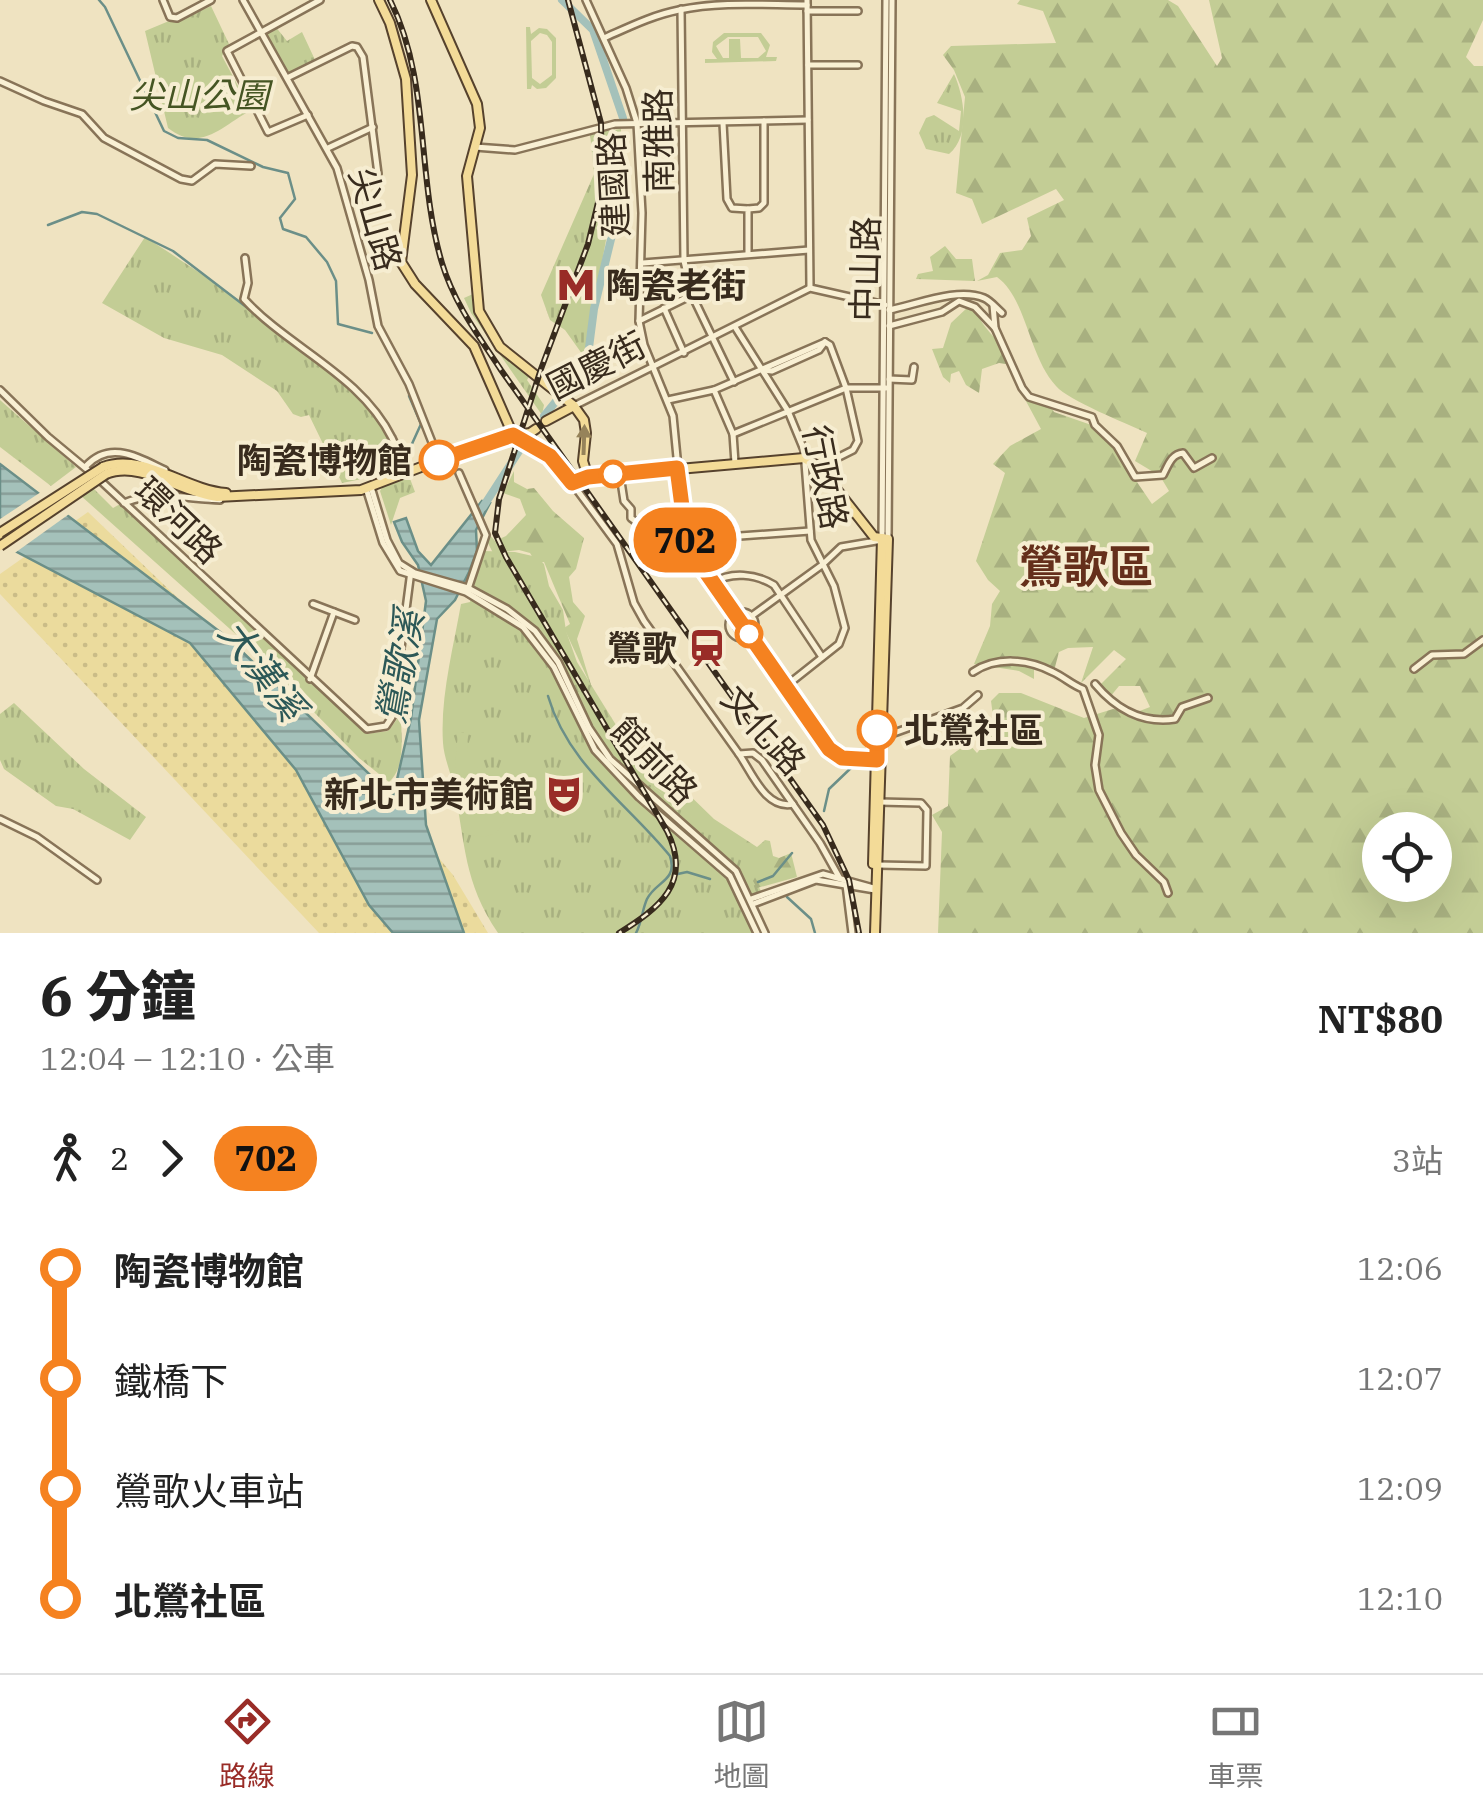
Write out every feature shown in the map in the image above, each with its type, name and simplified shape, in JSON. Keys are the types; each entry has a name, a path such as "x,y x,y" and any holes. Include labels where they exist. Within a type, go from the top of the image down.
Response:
{"main road":[{"path":"0,540 104,470 134,471 198,494 305,493 368,487 516,437 474,346 403,268 403,228 412,175 406,79 379,0"},
{"path":"431,0 477,104 480,128 468,176 479,311 500,346 570,403 584,420 582,461 588,477 804,458 819,467 874,538 884,540"},
{"name":"國慶街","path":"546,421 570,403"},
{"name":"國慶街","path":"516,437 536,429"},
{"name":"文化路","path":"516,437 550,456 573,482"},
{"path":"0,540 95,475"},
{"path":"880,760 884,540"},
{"path":"874,889 878,865 884,540"},
{"path":"872,933 879,802"}],"street":[{"path":"163,0 170,17 177,18 211,0"},
{"name":"尖山路","path":"244,0 328,148 378,326 409,384 439,460"},
{"path":"309,115 268,132 226,52 320,0"},
{"name":"建國路","path":"586,0 604,38 633,123 642,263 639,321 673,416 685,540 835,755 880,760"},
{"name":"中山路","path":"884,540 890,0"},
{"path":"604,38 658,15 723,2 858,11"},
{"path":"807,5 810,288 887,307 975,295 988,299 1002,313"},
{"name":"南雅路","path":"681,9 684,261 692,294 734,382"},
{"path":"289,77 352,46 359,50 378,174"},
{"path":"808,65 858,65"},
{"path":"0,80 82,114 104,138 181,178 192,181 215,164 251,166"},
{"path":"473,147 514,150 616,124 808,120"},
{"path":"723,121 727,200 732,208 748,209 759,208 764,202 764,121"},
{"path":"328,148 373,127"},
{"path":"748,209 748,254"},
{"path":"642,263 809,250"},
{"path":"245,258 248,283 244,299 319,357 380,419 394,440 402,475"},
{"name":"國慶街","path":"570,403 713,339 810,288"},
{"path":"639,321 692,294"},
{"path":"889,326 942,312 959,300 975,307 995,328"},
{"path":"993,305 995,328 1022,388 1029,396 1092,417 1117,446 1136,477 1163,475 1172,457 1179,453 1194,468 1212,458"},
{"name":"中山路","path":"886,388 887,307"},
{"path":"664,308 684,352"},
{"name":"行政路","path":"735,327 788,410 804,458 810,530 841,604 844,628 839,644 822,657"},
{"path":"668,400 714,390 824,342 830,345 858,431 853,450 819,467"},
{"path":"889,380 912,380 914,367"},
{"path":"733,434 846,388 886,388"},
{"name":"環河路","path":"0,390 367,729 386,726 392,717 412,574"},
{"path":"714,390 733,434 735,463"},
{"path":"86,466 102,452 125,453 200,484 239,495"},
{"path":"460,473 486,534 465,590"},
{"path":"620,474 630,518 639,524"},
{"name":"文化路","path":"573,482 620,551 638,612 738,754 753,753 762,760 838,877"},
{"path":"368,487 383,543 395,565 412,574"},
{"path":"124,503 141,498 218,500 239,495"},
{"path":"685,540 810,530"},
{"path":"753,615 847,544 884,540"},
{"name":"館前路","path":"412,574 465,590 525,630 554,667 584,731 605,762 639,797 719,863 750,902 765,933"},
{"path":"713,583 721,578 755,576 782,594 822,657 785,687"},
{"path":"313,604 355,620"},
{"path":"310,679 334,612"},
{"path":"746,612 753,615 756,626 748,634 738,638 731,633 728,623 746,612"},
{"path":"1414,669 1432,655 1464,654 1483,640"},
{"path":"974,672 996,660 1008,660 1052,671 1083,688 1099,734 1095,765 1099,790 1136,856 1164,882 1168,893"},
{"path":"1095,684 1113,705 1125,712 1165,720 1175,719 1182,707 1208,698"},
{"path":"883,737 963,708 978,694"},
{"path":"738,754 775,804 793,804"},
{"path":"878,865 926,866 926,805 879,802"},
{"path":"0,819 37,837 97,880"},
{"path":"750,902 822,874 828,870 830,861"},
{"path":"822,874 874,889"},
{"path":"750,902 816,880 874,889"},
{"path":"846,885 852,933"},
{"name":"館前路","path":"750,902 757,933"}],"green space":[{"path":"1020,0 1168,0 1178,6 1217,66 1222,58 1209,0 1483,0 1483,20 1466,57 1474,66 1483,66 1483,933 938,933 942,832 932,815 948,806 950,756 968,743 977,753 985,743 978,722 990,724 991,701 999,693 1021,693 1084,718 1113,709 1137,712 1150,707 1140,686 1119,686 1110,697 1100,685 1126,659 1114,650 1081,683 1093,647 1059,652 1055,667 1034,669 1034,679 1019,671 974,664 990,626 992,604 1000,591 976,561 1005,473 993,464 1010,446 1041,429 1020,390 1049,403 1054,412 1100,428 1152,504 1169,491 1160,476 1135,461 1147,433 1085,405 1056,386 1039,359 1007,287 997,277 977,281 988,275 1000,253 1022,250 1031,236 1027,218 1064,200 1056,189 982,224 972,199 956,193 965,97 943,55 951,46 1056,43 1043,11 1017,4"},
{"name":"尖山公園","path":"211,6 229,44 222,56 251,110 210,135 190,138 168,128 145,31"},
{"path":"275,26 287,41 302,32 316,62 290,75 264,32"},
{"path":"526,27 530,27 531,34 539,28 547,29 556,38 556,78 546,88 532,85 527,89","holes":["540,33 552,42 552,75 540,84 532,78 531,41"]},
{"path":"724,33 761,33 770,45 766,57 777,57 776,61 705,63 705,59 717,59 712,52 713,42","holes":["728,37 758,37 766,51 758,58 741,58 740,39 729,39 729,58 723,58 716,46"]},
{"path":"954,74 963,104 963,127 949,154 926,149 919,133 926,118 934,115 959,131 961,111 937,103"},
{"path":"621,129 621,179 609,223 585,358 565,330 550,320 541,295 594,174 590,133"},
{"path":"145,237 233,296 322,364 375,418 400,465 382,475 342,483 309,415 293,414 277,391 222,355 164,338 102,303"},
{"path":"945,246 956,259 972,259 975,281 916,279 918,274 933,271 930,257"},
{"path":"473,294 495,339 530,375 527,380 544,405 542,415 471,313 464,298"},
{"path":"969,306 976,309 1012,365 999,363 982,369 979,393 966,385 959,371 951,374 950,383 943,377 932,349 943,348 951,323"},
{"path":"0,400 76,467 51,486 0,447"},
{"path":"514,471 514,482 534,488 584,538 576,569 569,577 573,602 585,616 577,639 592,688 564,628 570,624 544,562 536,563 530,553 519,550 493,553 487,541 489,534 495,541 506,536 526,515 520,499 503,493"},
{"path":"409,476 415,492 400,498 391,525 380,491 383,486"},
{"path":"91,486 113,508 122,503 366,734 388,731 401,714 400,760 389,782 359,758 249,646 80,495"},
{"path":"483,551 515,552 537,557 544,564 549,586 563,610 577,662 655,788 741,854 761,891 747,919 752,933 498,933 472,879 443,743 445,691 461,604 470,602"},
{"path":"14,703 84,769 146,817 130,840 73,809 56,806 4,769 0,760 0,714"},
{"path":"631,718 633,737 668,789 678,784 714,819 757,847 765,840 770,841 773,856 791,853 797,877 757,888 737,853 650,784 619,741"},
{"path":"458,732 468,733 467,753 508,810 498,831 487,836 463,833 454,780"}],"sand":[{"path":"88,512 397,808 453,875 488,933 319,933 0,594 0,574"}],"water":[{"path":"0,464 228,638 393,797 411,718 426,601 418,565 394,522 406,518 418,551 431,565 482,501 490,503 476,530 477,551 469,572 455,600 437,619 419,720 426,825 464,933 393,933 369,905 296,770 190,643 0,543"}],"pier":[{"path":"44,490 72,512 12,555 0,548 0,519"}],"waterway":[{"path":"99,0 164,131 178,138 207,140 263,167 288,173 295,199 280,218 283,229 306,237 327,262 336,281 338,324 372,333"},
{"name":"鶯歌溪","path":"562,0 593,30 623,118"},
{"path":"48,225 82,212 97,214 173,251 258,316"},
{"name":"鶯歌溪","path":"544,416 587,363 594,309 613,231"},
{"path":"406,457 421,424 409,396"},
{"name":"鶯歌溪","path":"483,507 521,448"},
{"path":"548,696 557,721 584,763 670,856 669,876 647,899 636,933"},
{"path":"824,811 829,789 852,767"},
{"path":"758,882 773,876 792,853"},
{"path":"673,875 687,872 710,879"},
{"path":"787,897 811,919 815,933"}],"railway":[{"path":"390,0 412,64 434,230 453,292 501,370 823,825 849,880 859,933"},
{"path":"568,0 601,123 602,186 588,244 541,369 499,499 495,533 674,849 674,880 668,892 647,914 619,933"}],"bus line":[{"name":"702","path":"439,460 513,435 550,456 572,483 588,477 677,468 687,545 829,749 842,758 877,760 877,730"}],"place":[{"name":"陶瓷老街","path":"576,285"},
{"name":"陶瓷博物館","path":"439,460"},
{"name":"鶯歌","path":"707,648"},
{"name":"北鶯社區","path":"877,730"},
{"name":"新北市美術館","path":"564,794"}],"district":[{"name":"鶯歌區","path":"1086,566"}],"water label":[{"name":"大漢溪","path":"263,669"}]}
